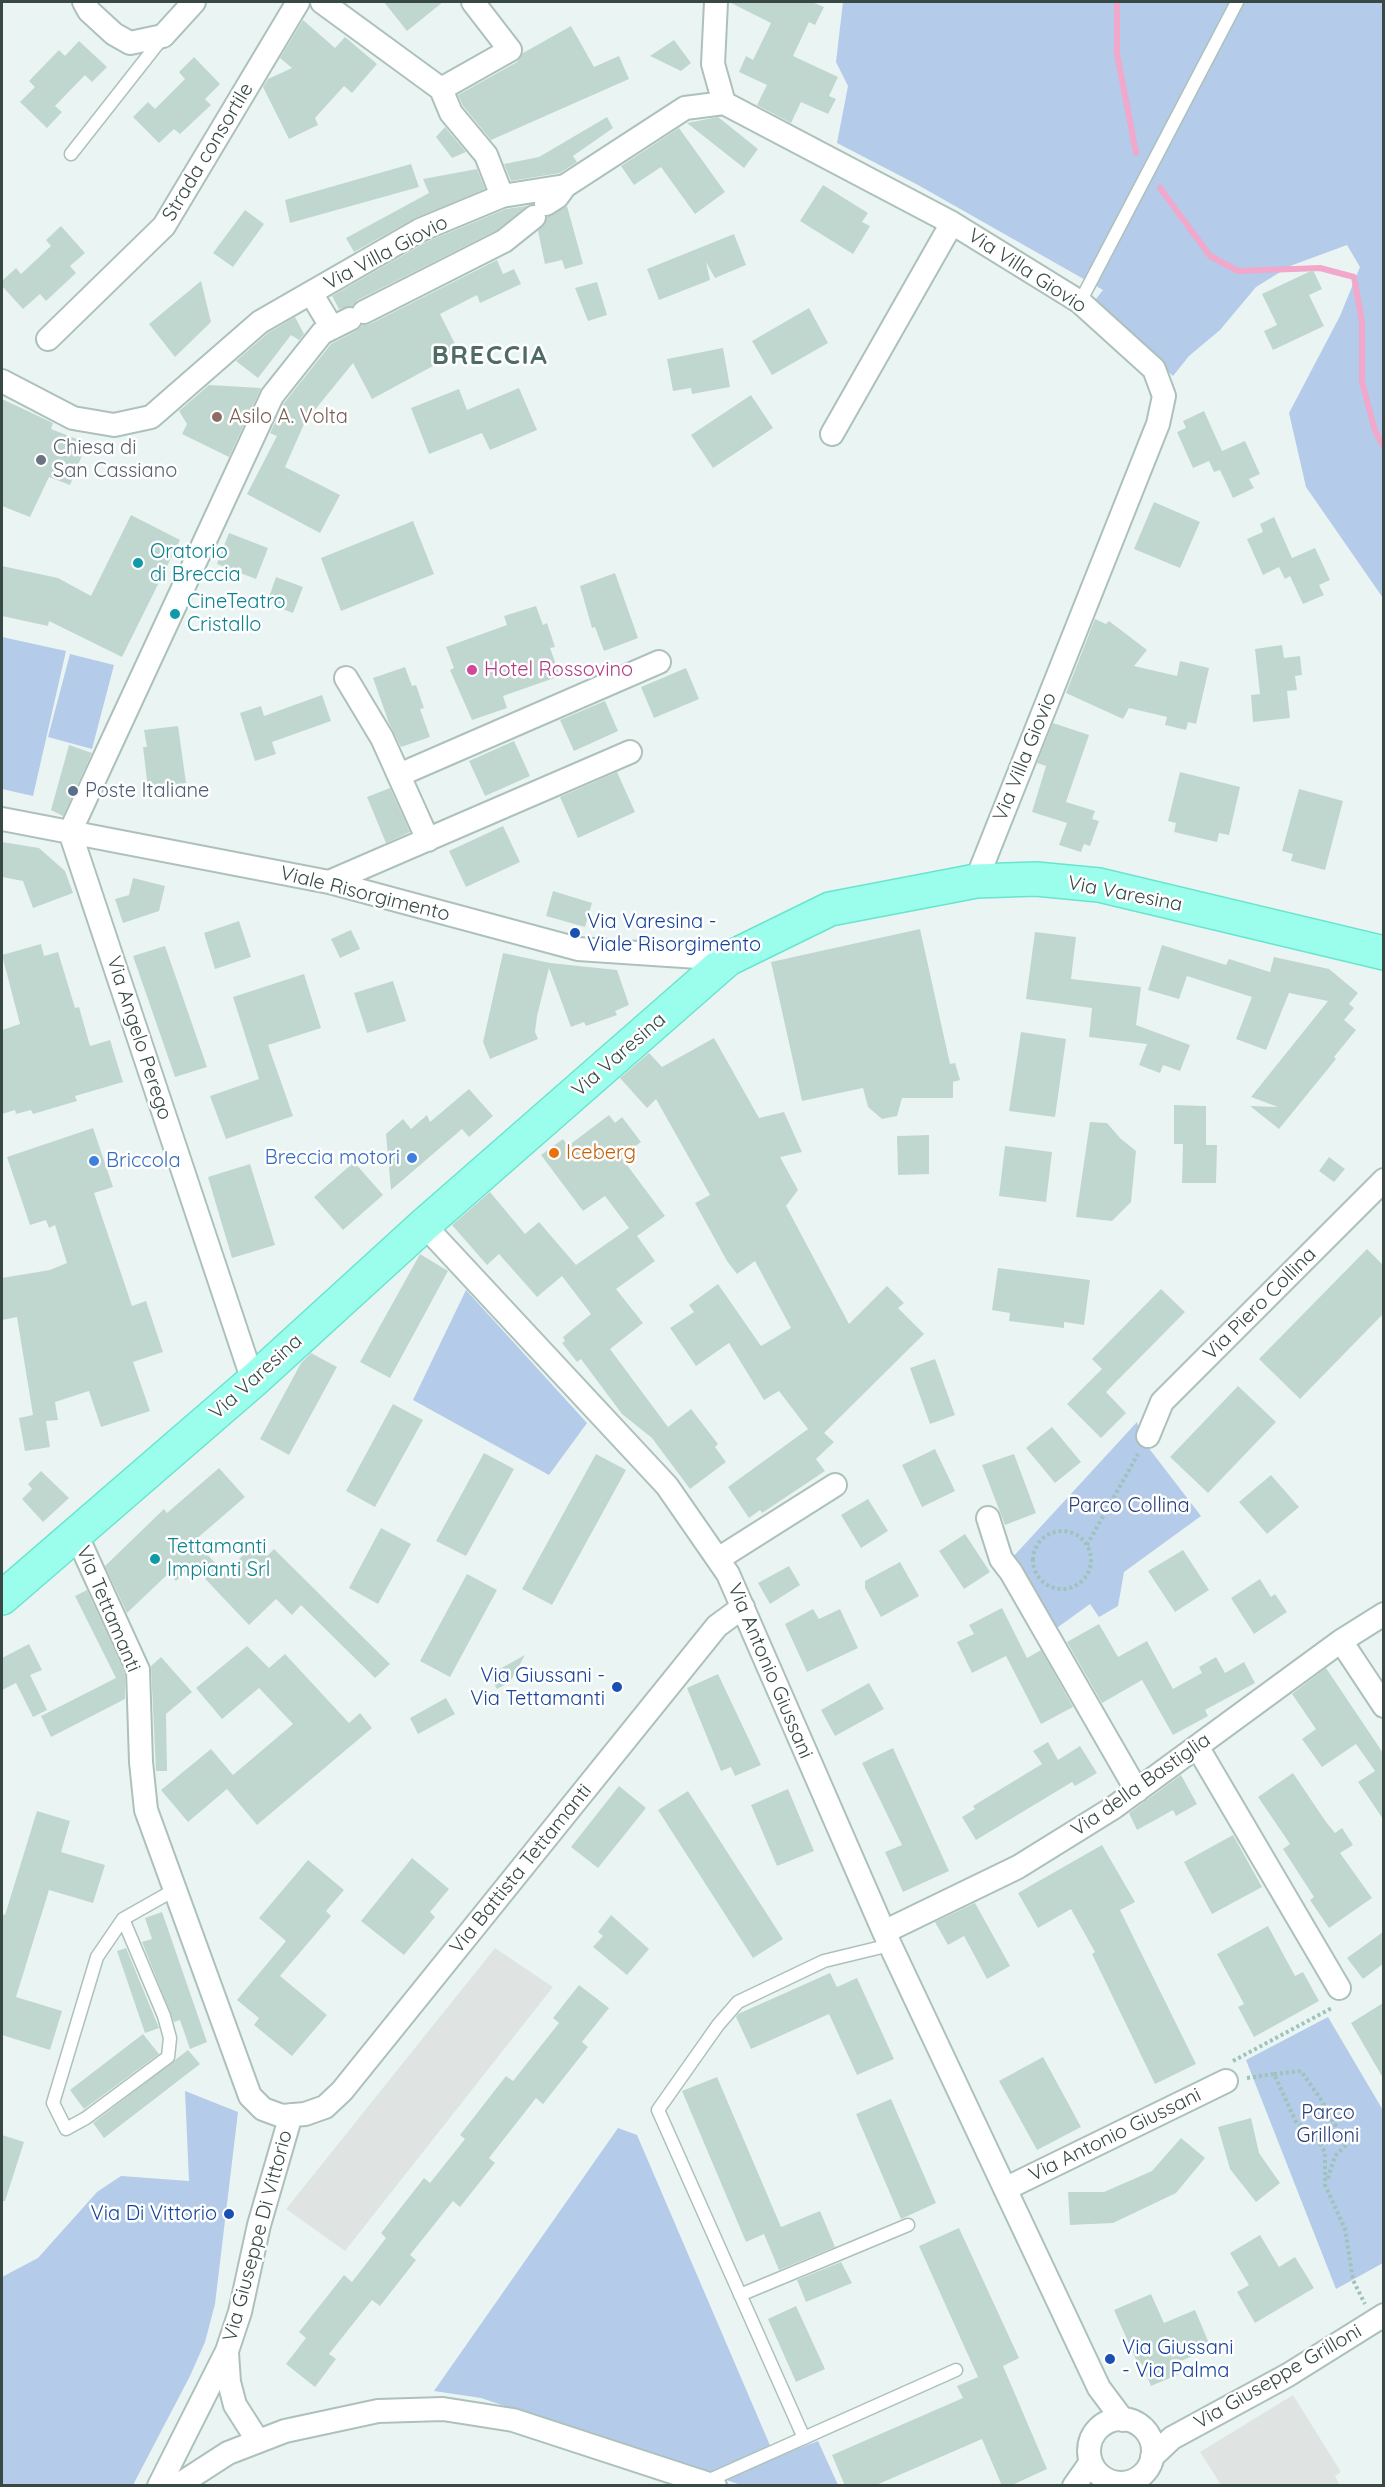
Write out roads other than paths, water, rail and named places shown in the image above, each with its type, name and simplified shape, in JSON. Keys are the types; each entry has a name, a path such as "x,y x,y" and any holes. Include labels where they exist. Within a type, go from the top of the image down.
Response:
{"main road":[{"name":"Via Varesina","path":"2,1597 253,1381 424,1226 728,958 830,909 976,881 1036,879 1099,885 1383,953"}],"street":[{"path":"84,2 89,11 114,34 130,43 163,36 194,2"},
{"name":"Strada consortile","path":"48,339 164,226 298,2"},
{"path":"321,2 441,89 451,113 486,155 502,196"},
{"path":"441,89 510,50 473,2"},
{"path":"716,2 713,64 724,103"},
{"name":"Via Villa Giovio","path":"70,832 272,396 322,333 504,242 557,197 565,186 685,108 724,103 952,223 1080,302 1154,369 1164,396 1153,436 976,881"},
{"name":"Via Villa Giovio","path":"2,381 73,418 114,425 151,417 260,322 420,230 502,196 565,186"},
{"path":"832,434 952,223"},
{"path":"311,293 349,320"},
{"path":"399,775 659,662"},
{"path":"346,678 382,738 428,840"},
{"path":"329,882 630,752"},
{"name":"Viale Risorgimento","path":"2,819 329,882 578,949 728,958"},
{"name":"Via Angelo Perego","path":"70,832 253,1381"},
{"name":"Via Piero Collina","path":"1148,1436 1162,1402 1383,1180"},
{"name":"Via Antonio Giussani","path":"424,1226 667,1486 728,1574 887,1938 1099,2388 1123,2420 1134,2422 1151,2461"},
{"path":"718,1559 835,1485"},
{"path":"988,1518 1001,1559 1011,1572 1137,1791"},
{"name":"Via Tettamanti","path":"76,1534 138,1670 141,1762 146,1810 250,2096 263,2109 282,2116 291,2115"},
{"name":"Via Battista Tettamanti","path":"291,2115 304,2114 325,2107 342,2091 717,1626 742,1607"},
{"name":"Via della Bastiglia","path":"887,1938 1018,1867 1137,1791 1341,1641 1383,1614"},
{"path":"1341,1641 1383,1706"},
{"path":"1198,1748 1339,1988"},
{"name":"Via Antonio Giussani","path":"1005,2190 1226,2081"},
{"name":"Via Giuseppe Di Vittorio","path":"159,2486 227,2351 240,2312 258,2225 291,2115"},
{"name":"Via Giuseppe Grilloni","path":"1151,2461 1173,2438 1288,2374 1378,2318"},
{"path":"227,2351 229,2382 235,2405 258,2441"},
{"name":"Via Antonio Giussani","path":"1091,2462 1090,2441 1099,2429 1099,2388"},
{"path":"177,2486 228,2453 285,2430 378,2410 443,2409 513,2420 710,2484"},
{"path":"1099,2429 1113,2421 1123,2420"},
{"path":"1074,2486 1091,2462 1096,2471 1114,2483 1142,2475 1151,2461"}],"lane":[{"path":"1080,302 1237,2"},
{"path":"71,154 163,36"},
{"path":"123,1919 164,2016 170,2038 168,2057 86,2118 66,2129 53,2103 97,1957 123,1919 176,1889"},
{"path":"804,2438 658,2110 718,2025 738,2002 824,1961 887,1938"},
{"path":"740,2295 908,2225"},
{"path":"710,2484 804,2438 956,2370"}],"waterway":[{"path":"1117,2 1117,54 1136,153"},
{"path":"1160,188 1210,256 1238,271 1320,268 1354,277 1362,322 1362,382 1375,431 1384,447"}],"place":[{"name":"Asilo A. Volta","path":"217,417"},
{"name":"Chiesa di San Cassiano","path":"41,460"},
{"name":"Oratorio di Breccia","path":"138,563"},
{"name":"CineTeatro Cristallo","path":"175,614"},
{"name":"Hotel Rossovino","path":"472,670"},
{"name":"Poste Italiane","path":"73,791"},
{"name":"Via Varesina - Viale Risorgimento","path":"575,933"},
{"name":"Iceberg","path":"554,1153"},
{"name":"Breccia motori","path":"412,1158"},
{"name":"Briccola","path":"94,1161"},
{"name":"Tettamanti Impianti Srl","path":"155,1559"},
{"name":"Via Giussani - Via Tettamanti","path":"617,1687"},
{"name":"Via Di Vittorio","path":"229,2214"},
{"name":"Via Giussani - Via Palma","path":"1110,2359"}],"district":[{"name":"BRECCIA","path":"490,356"}],"park label":[{"name":"Parco Collina","path":"1129,1506"},
{"name":"Parco Grilloni","path":"1328,2124"}]}
